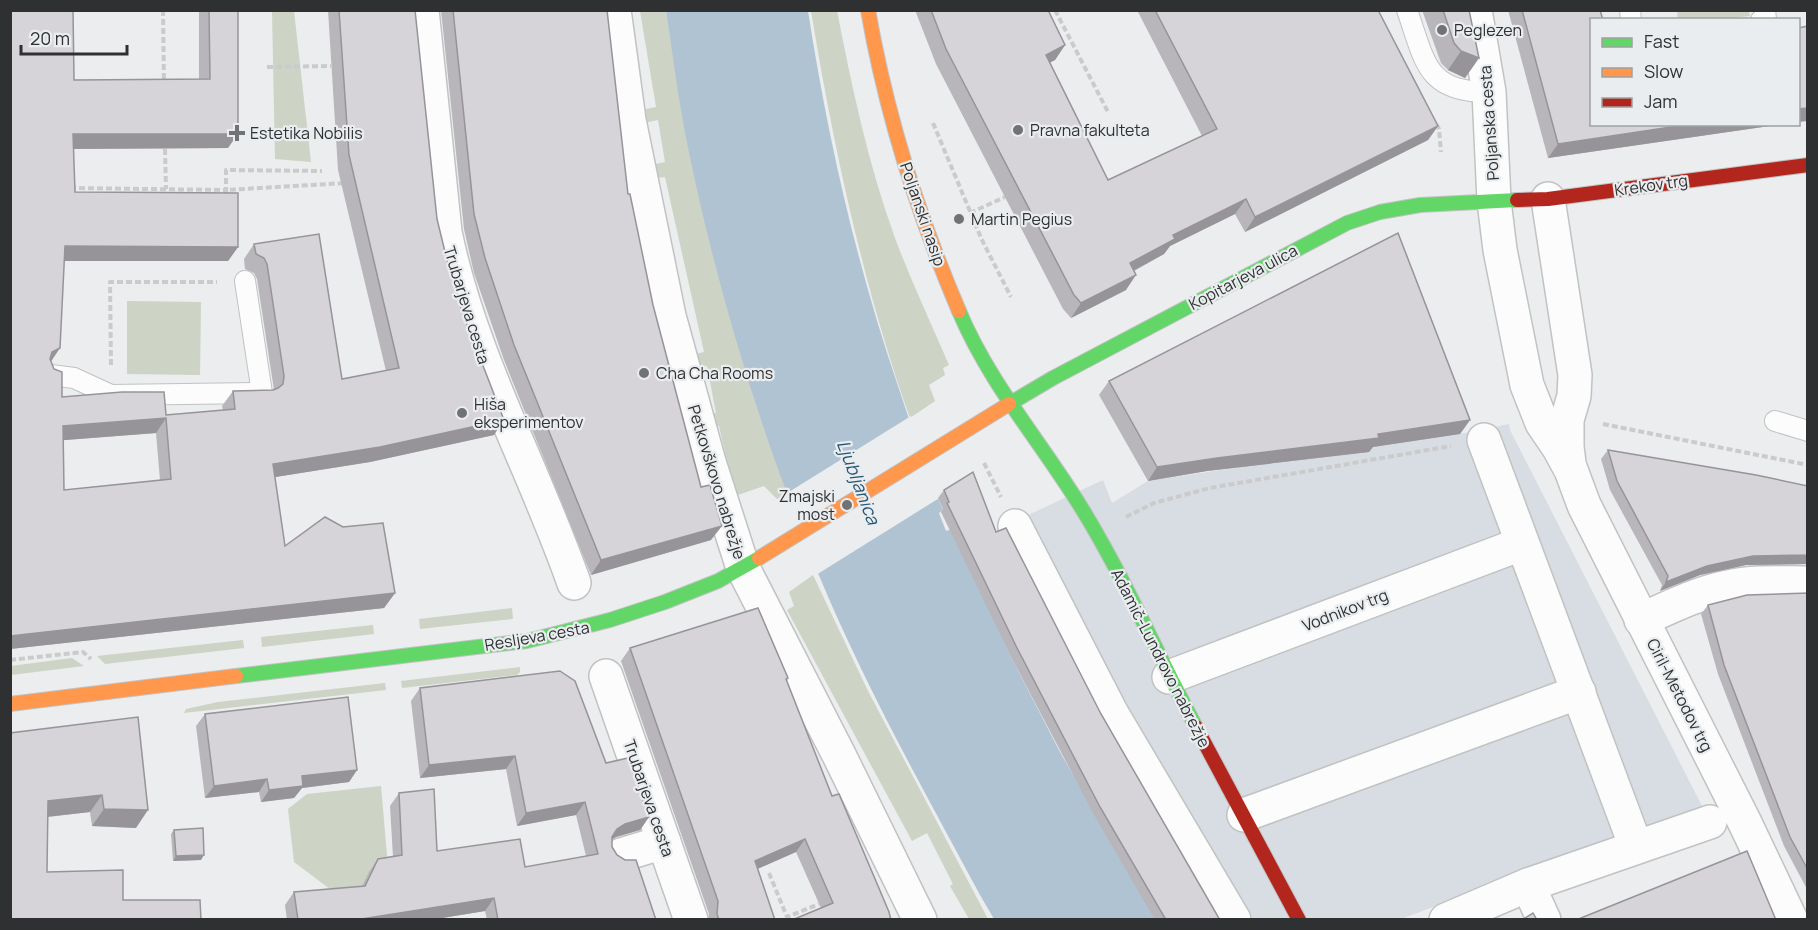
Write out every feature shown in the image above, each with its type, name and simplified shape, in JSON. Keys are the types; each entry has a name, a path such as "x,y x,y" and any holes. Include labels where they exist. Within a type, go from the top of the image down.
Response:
{"main road":[{"name":"Poljanski nasip","path":"868,10 880,71 899,143 924,218 950,290 984,364 1009,405"},
{"name":"Krekov trg","path":"1494,201 1548,199 1808,165"},
{"name":"Kopitarjeva ulica","path":"1009,405 1053,378 1347,223 1380,212 1420,205 1494,201"},
{"name":"Resljeva cesta","path":"10,704 527,641 588,628 714,583 743,568 943,443 1009,405"},
{"name":"Adamič-Lundrovo nabrežje","path":"1009,405 1073,493 1096,533 1169,677 1299,920"}],"street":[{"name":"Trubarjeva cesta","path":"422,10 449,254 462,302 484,363 574,583"},
{"name":"Petkovškovo nabrežje","path":"614,10 629,120 669,316 743,568 839,754 920,920"},
{"name":"Poljanska cesta","path":"1475,10 1489,92 1494,201"},
{"name":"Ciril-Metodov trg","path":"1548,199 1575,375 1574,396 1567,420 1567,447 1571,470"},
{"name":"Ciril-Metodov trg","path":"1494,201 1500,250 1527,386 1542,423 1571,470 1584,505 1641,620 1731,818 1791,920"},
{"path":"1484,440 1636,847"},
{"path":"1015,526 1112,714 1234,920"},
{"name":"Vodnikov trg","path":"1169,677 1521,544"},
{"path":"1641,620 1691,597 1730,586 1808,583"},
{"name":"Trubarjeva cesta","path":"606,676 691,920"},
{"path":"1244,815 1579,692"},
{"path":"1446,920 1528,885 1636,847 1731,818"},
{"path":"621,855 664,842"},
{"path":"1528,885 1544,920"}],"lane":[{"path":"1407,10 1427,65 1435,78 1468,93 1489,92"},
{"path":"51,375 74,378 111,395 262,393 244,281"},
{"path":"1775,421 1808,430"}],"path":[{"path":"163,10 164,94"},
{"path":"1055,10 1108,112"},
{"path":"267,67 331,66"},
{"path":"315,131 335,130"},
{"path":"939,139 970,213 1011,297"},
{"path":"165,149 166,189"},
{"path":"229,201 226,190 226,170 322,171"},
{"path":"64,188 226,190 348,183"},
{"path":"970,213 1005,197"},
{"path":"111,395 110,282 244,281"},
{"path":"1599,423 1808,465"},
{"path":"1096,533 1154,503 1210,488 1484,440"},
{"path":"10,660 83,652"},
{"path":"768,873 787,917 819,904"}],"shaded area":[{"path":"272,11 294,11 311,162 275,159"},
{"path":"640,11 666,11 684,127 711,245 743,362 787,494 777,499 764,486 735,496 719,426 708,428 704,416 716,413 707,366 691,369 688,356 704,352 665,177 648,179 646,166 665,162 658,120 638,124 636,111 656,107"},
{"path":"811,11 837,11 862,125 885,210 949,365 943,368 945,375 929,385 935,401 910,418 864,268 840,166"},
{"path":"1677,11 1749,11 1750,16 1733,18 1678,18"},
{"path":"127,301 201,302 200,375 127,374"},
{"path":"1509,424 1510,430 1702,806 1401,919 1253,919 1128,706 1026,516 1103,480 1112,503 1148,481 1460,434"},
{"path":"813,575 868,691 988,919 969,919 950,886 953,884 927,833 912,841 787,610 794,606 789,592"},
{"path":"512,608 513,619 420,629 419,619"},
{"path":"373,625 374,634 262,647 261,637"},
{"path":"243,640 244,648 105,664 97,656"},
{"path":"72,658 84,666 11,675 11,666"},
{"path":"520,667 517,675 402,688 401,681"},
{"path":"385,683 386,690 184,713 186,709 218,702"},
{"path":"381,786 390,890 330,889 294,862 288,809 307,794"}],"water":[{"name":"Ljubljanica","path":"666,11 808,11 834,153 856,247 898,386 943,510 939,513 946,531 952,529 1011,657 1060,752 1155,919 994,919 937,816 874,696 836,614 776,465 740,354 709,242 681,113"}],"pier":[{"name":"Zmajski most","path":"911,416 941,497 816,575 784,495"}],"building":[{"path":"10,10 73,10 74,80 210,79 209,10 238,10 238,134 73,134 75,192 238,193 238,247 65,246 60,348 52,352 50,359 54,369 62,372 62,397 122,392 164,392 166,415 235,409 233,391 273,390 283,384 284,376 267,264 264,258 256,254 254,244 319,234 342,379 399,368 349,155 339,10 415,10 437,219 463,314 504,420 380,447 273,464 285,546 325,517 343,527 383,523 395,593 10,636","holes":["166,418 171,479 64,490 63,426"]},
{"path":"453,10 607,10 628,194 630,194 653,305 701,487 710,485 722,526 601,560 514,345 485,258 474,214"},
{"path":"931,10 1048,10 1065,45 1046,55 1108,180 1217,129 1155,10 1378,10 1438,126 1255,217 1246,199 1173,235 1175,239 1130,263 1136,275 1081,303 1074,295 946,49"},
{"path":"1443,10 1469,10 1479,58 1461,51 1454,43"},
{"path":"1522,10 1600,10 1602,18 1590,18 1590,126 1678,126 1558,144"},
{"path":"1808,26 1808,108 1800,109 1800,28"},
{"path":"1398,233 1470,420 1378,434 1379,438 1157,467 1109,381"},
{"path":"1608,450 1808,486 1808,555 1753,556 1707,566 1666,582 1668,576 1617,481"},
{"path":"973,472 996,532 1006,528 1101,714 1220,920 1166,920 1100,807 1017,648 947,503 949,502 944,490"},
{"path":"1808,593 1808,870 1790,837 1724,665 1708,605 1747,595"},
{"path":"758,608 788,678 786,679 832,796 839,794 891,920 792,920 833,903 805,839 755,861 775,920 719,920 718,901 630,648"},
{"path":"560,671 575,681 606,763 628,758 649,817 625,824 617,829 612,837 612,847 617,855 625,860 636,860 656,920 498,920 494,898 355,920 298,920 294,892 365,886 378,859 402,855 399,793 434,789 437,851 520,839 525,867 598,854 585,802 526,813 515,756 429,765 420,688"},
{"path":"348,697 357,770 302,776 303,786 269,790 267,779 214,786 205,714"},
{"path":"138,717 148,810 104,809 102,795 48,801 47,872 123,870 123,900 200,900 201,920 10,920 10,733"},
{"path":"203,828 204,855 176,856 174,830"},
{"path":"1747,851 1776,920 1576,920"},
{"path":"1533,913 1537,920 1522,920"}],"traffic: fast":[{"path":"1009,404 1053,378 1347,223 1380,212 1420,205 1517,200"},
{"path":"959,311 1001,389 1068,487 1099,538 1196,727"},
{"path":"236,676 527,641 610,620 665,602 718,581 759,558"}],"traffic: slow":[{"path":"868,10 884,87 905,163 930,238 959,311"},
{"path":"759,558 1009,404"},
{"path":"10,704 236,676"}],"traffic: jam":[{"path":"1517,200 1548,199 1808,165"},
{"path":"1196,727 1299,920"}],"place":[{"name":"Peglezen","path":"1442,30"},
{"name":"Pravna fakulteta","path":"1018,130"},
{"name":"Estetika Nobilis","path":"237,133"},
{"name":"Martin Pegius","path":"959,219"},
{"name":"Cha Cha Rooms","path":"644,373"},
{"name":"Hiša eksperimentov","path":"462,413"},
{"name":"Zmajski most","path":"847,505"}]}
